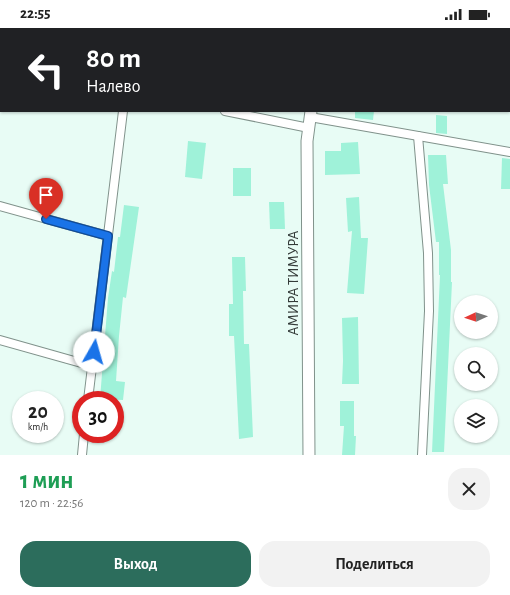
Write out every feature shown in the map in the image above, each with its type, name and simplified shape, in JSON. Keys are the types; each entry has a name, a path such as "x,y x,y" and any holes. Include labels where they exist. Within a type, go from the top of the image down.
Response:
{"street":[{"path":"510,28 510,73"},
{"path":"89,391 123,112"},
{"path":"236,112 310,119 510,152"},
{"name":"АМИРА ТИМУРА","path":"309,455 307,140 310,119"},
{"path":"418,136 428,253 429,303 422,455"},
{"path":"0,206 108,236"},
{"path":"0,340 92,366"},
{"path":"82,455 83,443"}],"building":[{"path":"355,112 374,112 373,120 355,118"},
{"path":"436,115 447,116 447,134 436,133"},
{"path":"188,141 206,143 202,179 185,177"},
{"path":"358,142 360,174 325,175 325,151 341,151 341,143"},
{"path":"428,155 446,155 448,184 443,184 451,250 452,282 444,452 432,452 440,275 439,242 436,242 429,185"},
{"path":"502,158 510,159 510,189 501,189"},
{"path":"233,168 251,168 251,196 233,196"},
{"path":"359,197 361,238 368,238 364,294 347,293 352,231 348,232 346,198"},
{"path":"269,202 284,202 285,229 270,229"},
{"path":"124,205 139,207 126,298 123,297 119,336 116,381 125,382 124,391 101,391 108,298 112,271 114,272 118,237 120,237"},
{"path":"232,257 245,257 246,291 243,291 244,344 249,344 253,437 239,439 234,336 229,336 229,304 233,304"},
{"path":"358,317 359,384 342,384 342,318"},
{"path":"340,401 354,401 354,436 356,436 355,455 342,455 344,426 340,426"}],"route":[{"path":"46,219 108,236 94,352"}]}
